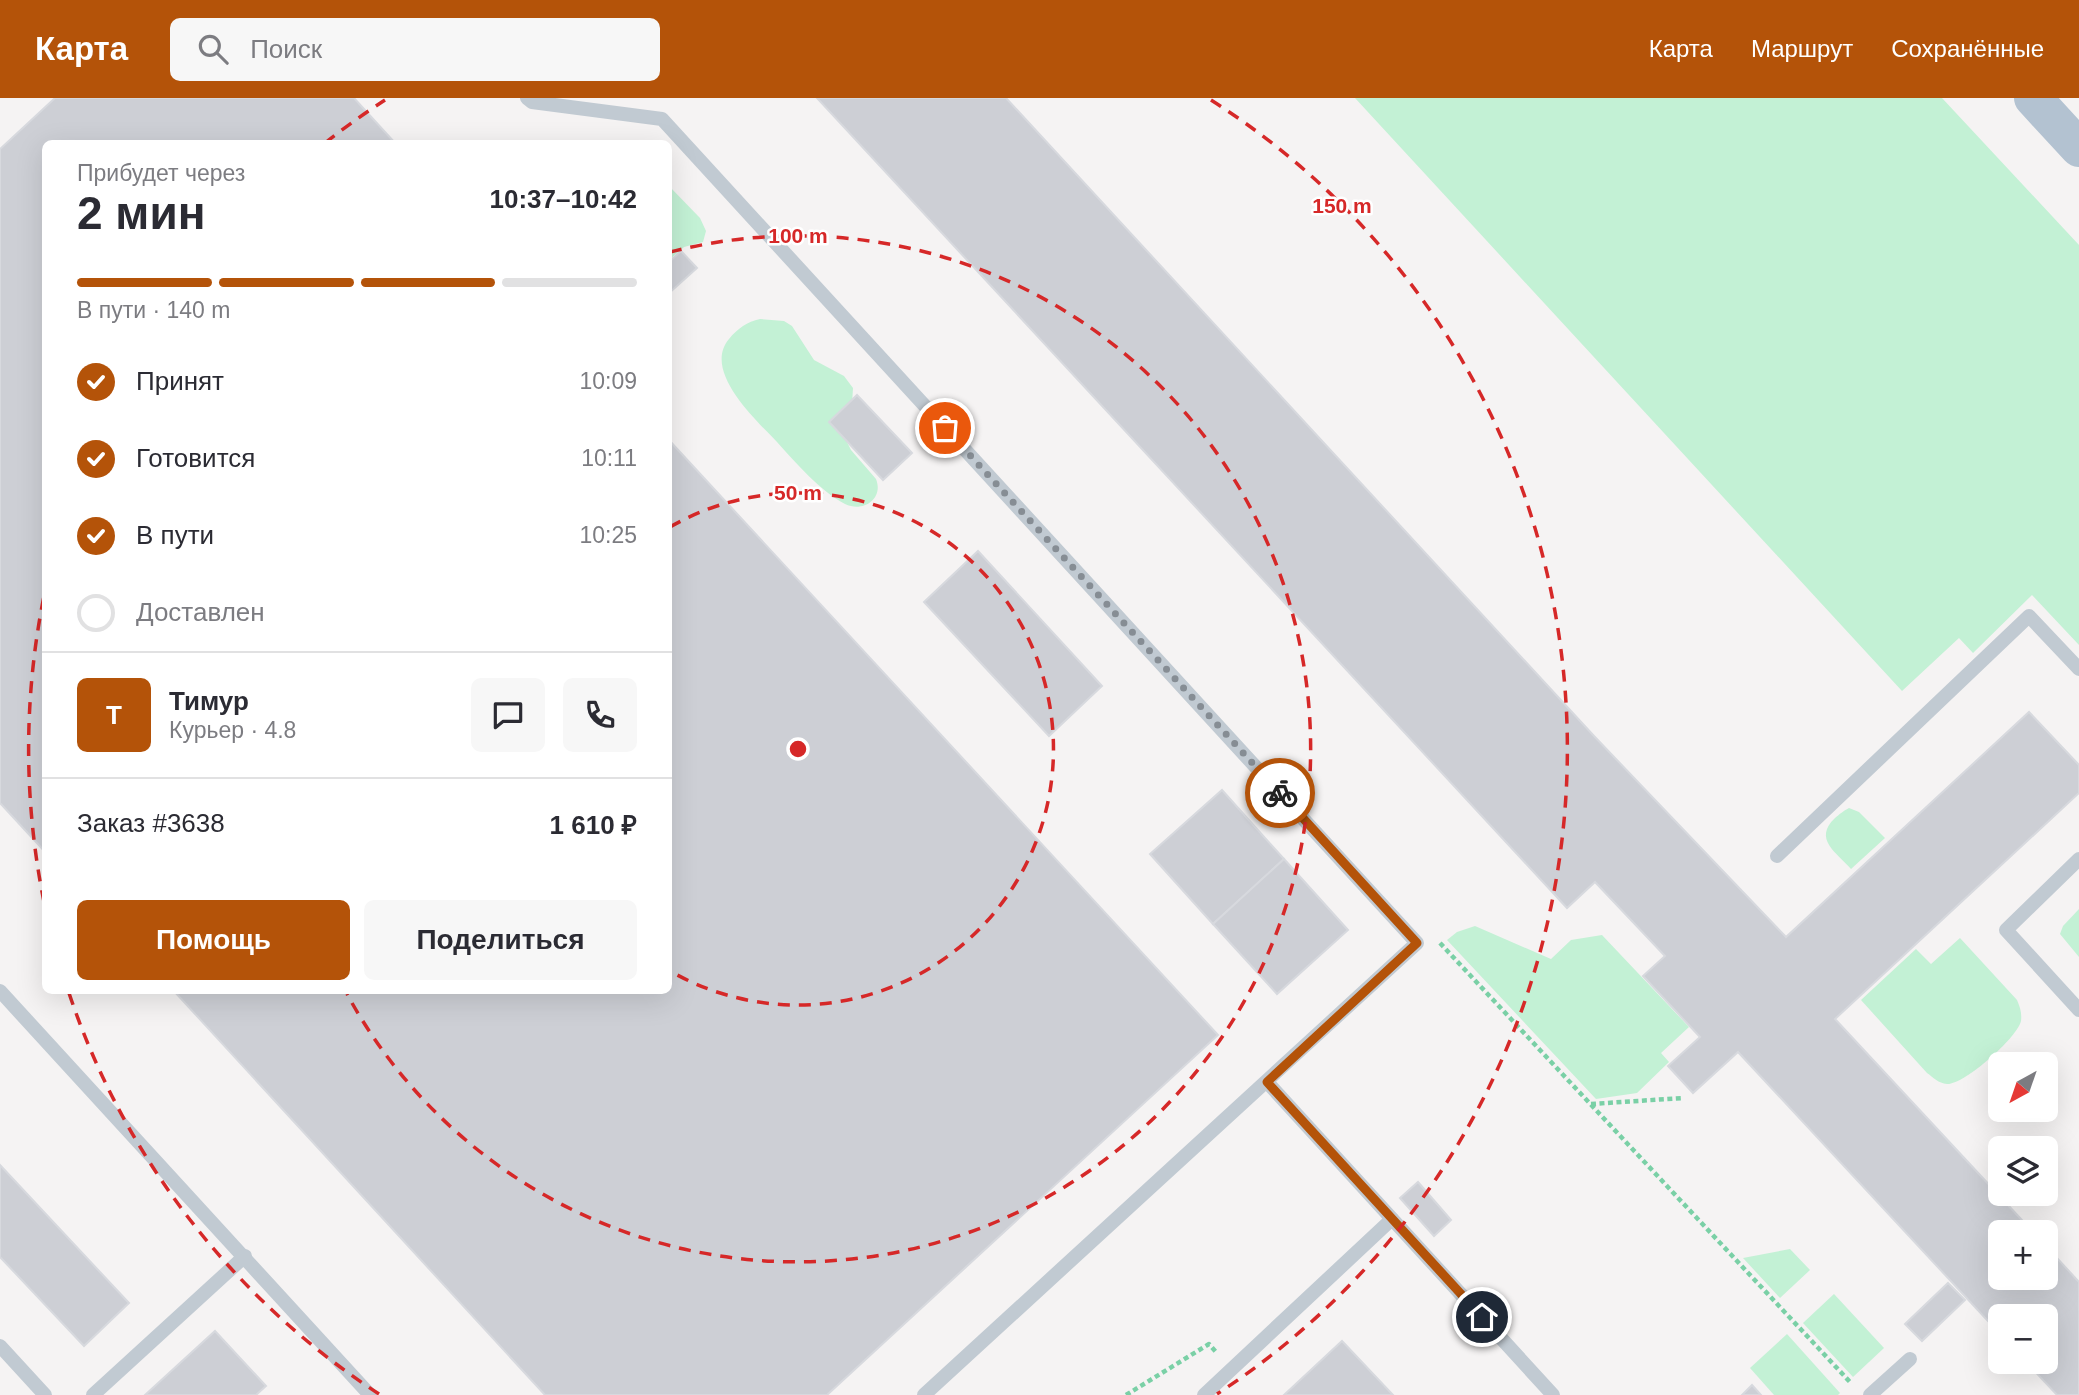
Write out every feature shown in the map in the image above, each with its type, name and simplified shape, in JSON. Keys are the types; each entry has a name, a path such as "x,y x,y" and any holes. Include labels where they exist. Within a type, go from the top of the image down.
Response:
{"main road":[{"path":"2033,98 2079,148"}],"lane":[{"path":"527,98 532,102 662,119 1417,943 925,1395"},
{"path":"1777,856 2029,616 2079,669"},
{"path":"2079,859 2006,930 2079,1010"},
{"path":"0,991 370,1395"},
{"path":"1267,1082 1553,1395"},
{"path":"1203,1395 1392,1219"},
{"path":"93,1395 245,1256"},
{"path":"0,1346 45,1395"},
{"path":"1870,1395 1910,1359"}],"path":[{"path":"1417,943 1430,932 1853,1385"},
{"path":"1590,1104 1683,1098"},
{"path":"1125,1395 1209,1344 1232,1368"}],"green space":[{"path":"1355,98 1942,98 2079,245 2079,645 2032,595 1973,653 1959,638 1902,691"},
{"path":"672,189 700,218 706,231 703,242 684,247 672,257"},
{"path":"760,319 784,321 792,326 814,360 844,376 853,388 852,404 842,432 851,450 876,479 877,493 865,505 859,507 845,504 817,484 745,408 727,380 722,366 722,352 729,339 747,324"},
{"path":"1849,808 1859,812 1885,838 1851,869 1826,839 1829,826"},
{"path":"2079,909 2079,957 2060,934 2063,926"},
{"path":"1475,926 1551,959 1571,940 1602,935 1689,1027 1661,1053 1669,1062 1637,1093 1596,1099 1447,940 1457,932"},
{"path":"1960,938 2017,1000 2020,1010 2021,1021 2017,1029 2000,1049 1997,1052 1988,1052 1988,1060 1977,1069 1947,1084 1927,1073 1861,1000 1916,949 1931,964"},
{"path":"1790,1249 1810,1270 1780,1298 1743,1258"},
{"path":"1834,1294 1884,1348 1853,1377 1803,1323"},
{"path":"1787,1334 1840,1393 1838,1395 1774,1395 1750,1368"}],"building":[{"path":"55,98 354,98 392,140 42,140 42,849 0,803 0,149"},
{"path":"817,98 1006,98 1594,736 1786,937 2029,712 2079,765 2079,793 1835,1019 1988,1184 1988,1206 2009,1206 2022,1220 1988,1220 1988,1290 2058,1290 2058,1259 2079,1282 2079,1395 2057,1395 2037,1374 2058,1374 2058,1304 1988,1304 1988,1321 1738,1052 1693,1093 1668,1066 1700,1037 1643,976 1665,956 1595,882 1567,908"},
{"path":"681,251 697,268 672,290 672,259"},
{"path":"857,395 912,453 883,480 829,422"},
{"path":"672,443 1218,1035 827,1395 545,1395 177,994 672,994"},
{"path":"978,551 1102,686 1049,736 924,602"},
{"path":"1222,790 1284,859 1213,924 1150,854"},
{"path":"1284,859 1348,930 1277,994 1213,924"},
{"path":"0,1165 129,1303 84,1346 0,1257"},
{"path":"1418,1182 1451,1220 1434,1236 1400,1198"},
{"path":"1948,1283 1965,1300 1922,1341 1905,1324"},
{"path":"215,1331 266,1386 256,1395 145,1395"},
{"path":"1342,1341 1393,1395 1284,1395"},
{"path":"1752,1385 1761,1395 1742,1395"}],"way so far":[{"path":"945,428 1280,793"}],"route":[{"path":"1280,793 1417,943 1267,1082 1482,1317"}]}
